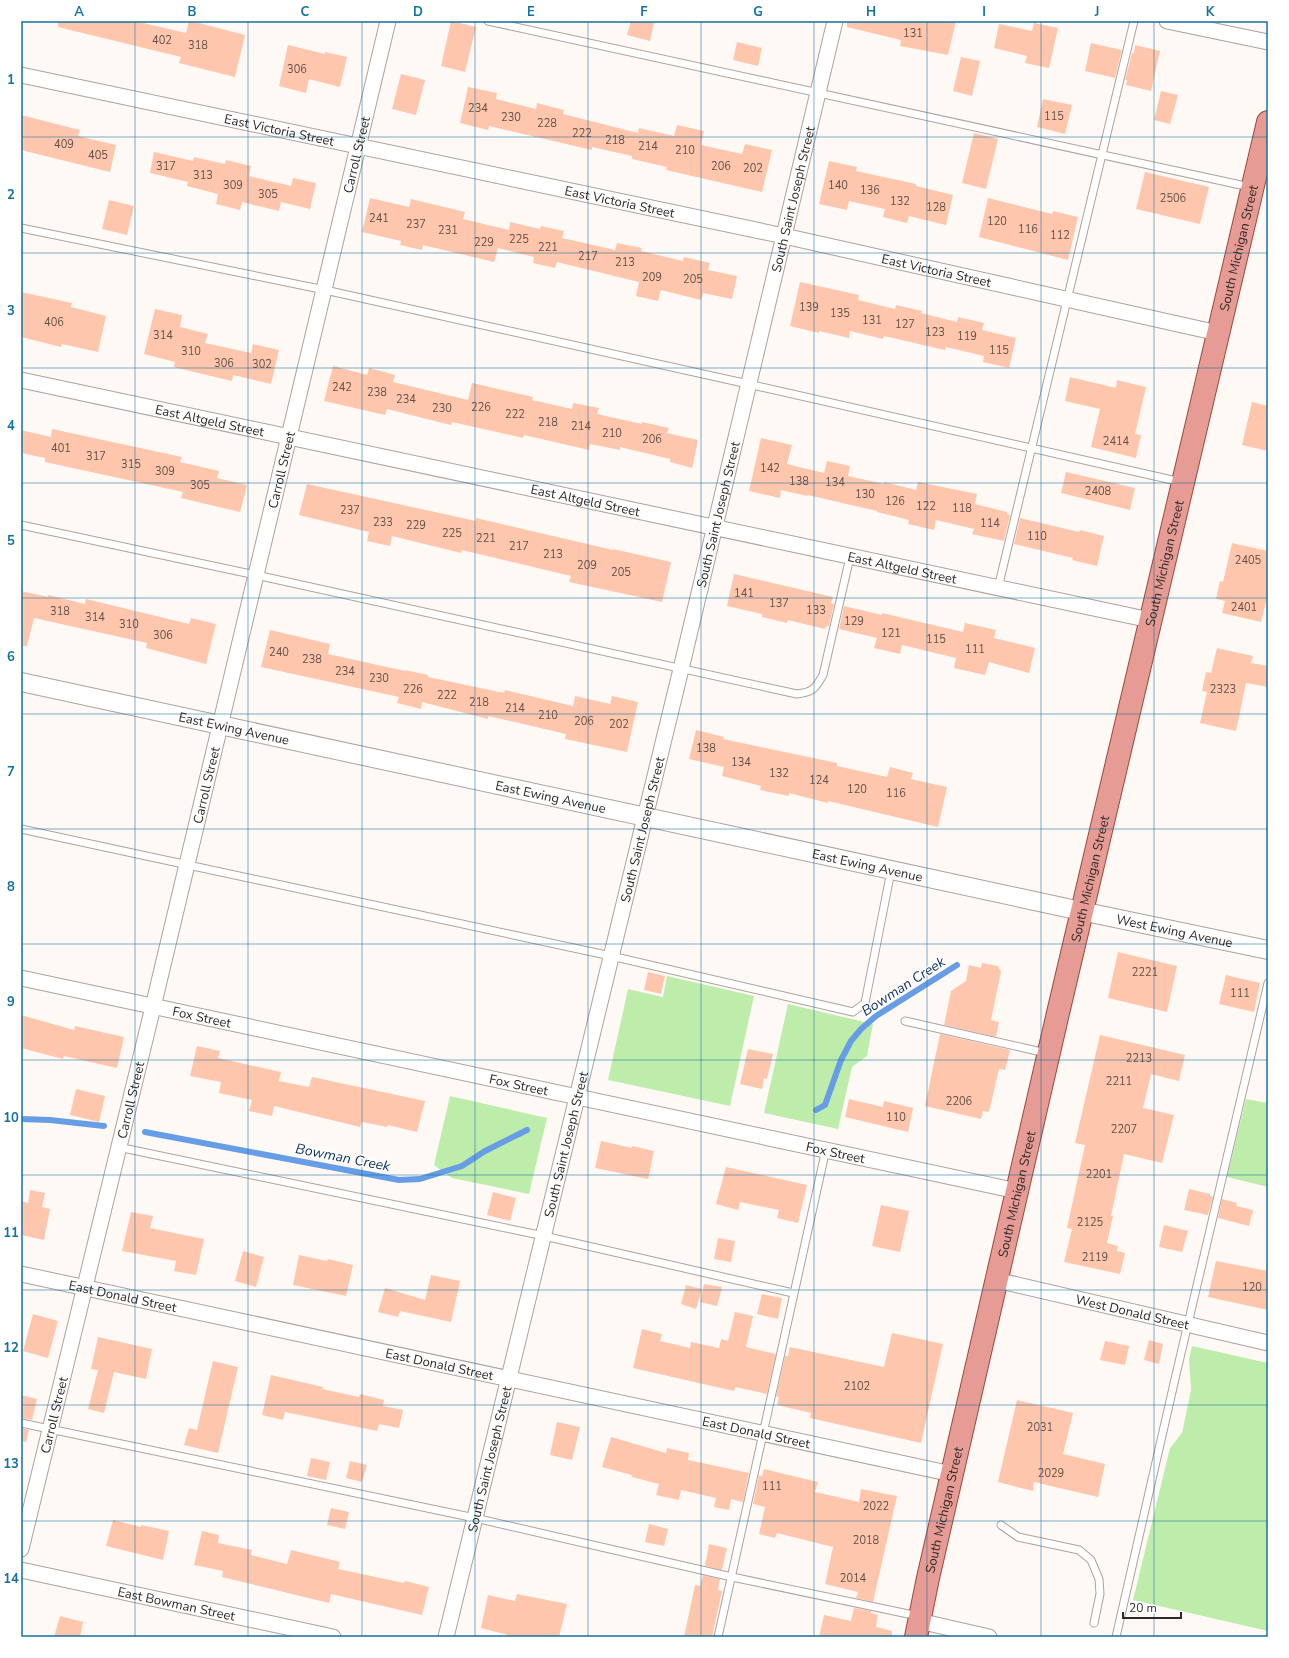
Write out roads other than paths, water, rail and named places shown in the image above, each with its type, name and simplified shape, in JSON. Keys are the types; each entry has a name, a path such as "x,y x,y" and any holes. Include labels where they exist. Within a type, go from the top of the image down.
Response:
{"main road":[{"name":"South Michigan Street","path":"919,1625 1048,1053 1268,122"}],"street":[{"name":"Carroll Street","path":"21,1549 326,290 388,21"},
{"name":"South Saint Joseph Street","path":"446,1637 681,669 835,21"},
{"path":"1167,21 1268,42"},
{"name":"East Victoria Street","path":"21,75 784,236 1218,333"},
{"name":"East Altgeld Street","path":"21,380 1150,620"},
{"name":"East Ewing Avenue","path":"21,684 221,724 1081,911"},
{"name":"West Ewing Avenue","path":"1081,911 1268,950"},
{"name":"Fox Street","path":"21,978 577,1098 826,1149 1016,1191"},
{"name":"East Donald Street","path":"21,1274 952,1474"},
{"name":"West Donald Street","path":"996,1280 1268,1343"},
{"name":"East Bowman Street","path":"21,1570 333,1637"},
{"path":"919,1625 989,1637"}],"lane":[{"path":"488,21 1252,188"},
{"path":"998,588 1134,21"},
{"path":"21,228 326,290 1182,482"},
{"path":"21,525 797,694 810,693 818,685 822,675 850,557"},
{"path":"21,829 611,956 853,1012 865,1003 892,870"},
{"path":"1116,1637 1268,983"},
{"path":"905,1021 1048,1053"},
{"path":"118,1147 544,1236 793,1293"},
{"path":"718,1637 826,1149"},
{"path":"21,1423 475,1518 732,1577 919,1625"},
{"path":"1001,1525 1018,1537 1079,1550 1091,1560 1099,1579 1100,1594 1094,1623"}],"waterway":[{"name":"Bowman Creek","path":"816,1110 825,1105 841,1060 851,1041 861,1029 876,1016 957,965"},
{"name":"Bowman Creek","path":"21,1119 50,1120 104,1126"},
{"name":"Bowman Creek","path":"145,1132 399,1180 420,1179 462,1166 485,1151 527,1130"}]}
